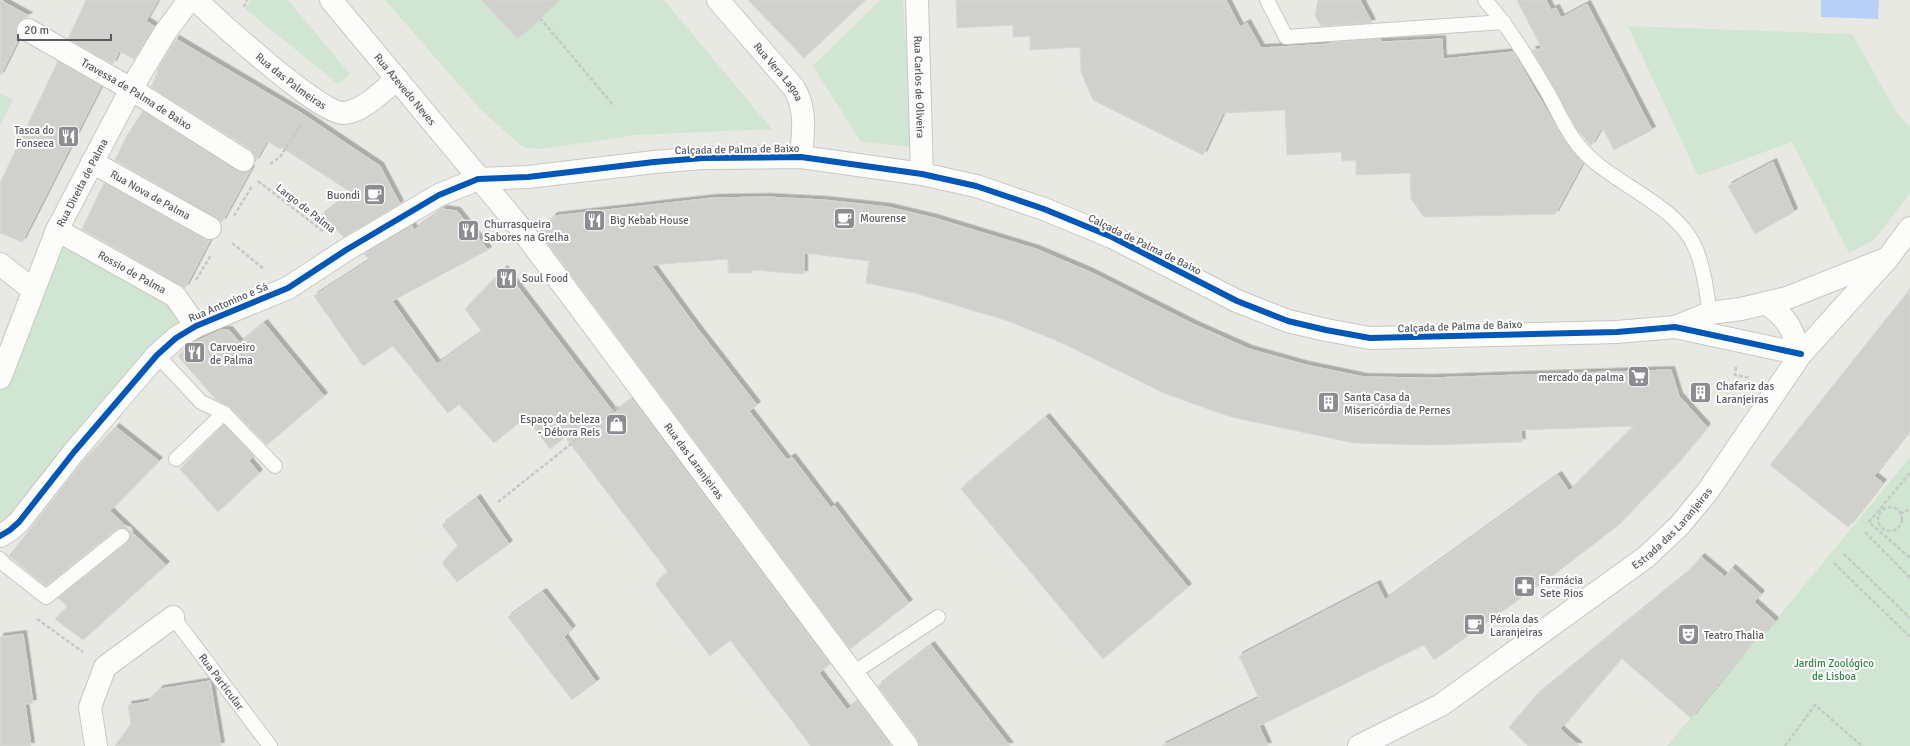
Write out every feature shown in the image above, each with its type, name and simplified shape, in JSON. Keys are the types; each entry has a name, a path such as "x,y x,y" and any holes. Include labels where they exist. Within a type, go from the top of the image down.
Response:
{"street":[{"name":"Rua Direita de Palma","path":"0,378 57,230 132,89 164,34 190,0"},
{"name":"Rua das Palmeiras","path":"196,0 230,32 317,101 334,111 342,113 362,106 397,80"},
{"name":"Rua Azevedo Neves","path":"331,0 478,179"},
{"name":"Rua Vera Lagoa","path":"718,0 794,88 800,97 804,117 801,157"},
{"name":"Rua Carlos de Oliveira","path":"917,0 922,174"},
{"name":"Travessa de Palma de Baixo","path":"28,30 132,89 243,160"},
{"name":"Calçada de Palma de Baixo","path":"478,179 528,177 661,161 703,158 801,157 922,174 976,186 1044,209 1112,237 1237,301 1288,321 1326,330 1370,338 1410,338 1617,332 1676,327 1801,354"},
{"name":"Rua Nova de Palma","path":"92,162 210,228"},
{"name":"Rua Antonino e Sá","path":"0,536 19,522 74,452 157,355 176,338 196,326 288,288 346,250 439,195 478,179"},
{"name":"Rua das Laranjeiras","path":"478,179 518,226 641,388 907,746"},
{"name":"Estrada das Laranjeiras","path":"1358,746 1441,705 1646,557 1679,526 1708,491 1801,354 1888,258 1910,228"},
{"name":"Rossio de Palma","path":"57,230 175,296 196,326"},
{"name":"Calçada de Palma de Baixo","path":"1676,327 1710,313 1767,304 1787,298 1888,258"},
{"path":"0,264 33,290"},
{"path":"1767,304 1780,313 1787,321 1801,354"},
{"path":"96,746 90,706 105,667 173,617"}],"lane":[{"path":"1266,0 1286,37 1504,22"},
{"path":"1486,0 1504,22 1548,94 1565,128 1579,147 1604,169 1656,205 1679,224 1694,244 1702,267 1710,313"},
{"path":"157,355 201,402 224,413 275,466"},
{"path":"176,459 224,413"},
{"path":"0,559 4,564 46,597 122,536"},
{"name":"Rua Particular","path":"173,617 270,746"},
{"path":"853,673 938,617"}],"path":[{"path":"540,18 614,106"},
{"path":"265,168 280,157 317,101"},
{"path":"228,241 288,288"},
{"path":"498,502 641,388"},
{"path":"1868,522 1910,473"},
{"path":"1885,508 1895,508 1900,514 1900,525 1891,531 1884,529 1878,520 1879,513 1885,508"},
{"path":"1900,514 1910,509"},
{"path":"1868,522 1878,520"},
{"path":"1868,522 1910,558"},
{"path":"1865,532 1910,578"},
{"path":"1844,554 1910,618"},
{"path":"1834,564 1910,637"},
{"path":"35,618 105,667"},
{"path":"1785,746 1815,704 1862,746"}],"green space":[{"path":"250,0 288,0 350,74 338,84 245,9"},
{"path":"385,0 481,0 518,39 559,0 664,0 772,129 636,135 541,149 526,148 519,144 481,110"},
{"path":"880,0 903,0 913,147 861,142 813,66"},
{"path":"1628,26 1852,34 1897,113 1910,127 1910,193 1874,240 1849,253 1792,142 1698,176"},
{"path":"0,93 13,100 0,126"},
{"path":"57,230 196,326 0,536 0,378"},
{"name":"Jardim Zoológico de Lisboa","path":"1910,457 1910,746 1667,746 1728,673 1775,621"}],"water":[{"path":"1821,0 1879,0 1878,19 1821,17"}],"building":[{"path":"0,0 29,16 21,19 17,24 16,30 19,38 0,76"},
{"path":"86,0 158,0 146,21 154,26 134,59 119,51 113,64 68,39"},
{"path":"481,0 559,0 518,39"},
{"path":"748,0 865,0 804,58"},
{"path":"956,0 1226,0 1240,27 1247,23 1261,48 1331,44 1330,42 1380,39 1382,42 1442,39 1443,59 1513,52 1562,137 1583,162 1555,214 1424,217 1411,199 1410,173 1356,175 1356,160 1342,161 1341,152 1287,155 1285,110 1223,113 1203,155 1093,100 1081,72 1080,47 1030,50 1030,36 1013,37 1013,25 957,28"},
{"path":"1318,0 1360,0 1372,23 1321,26 1315,16"},
{"path":"1517,0 1546,0 1551,10 1556,8 1561,18 1587,4 1652,130 1614,150 1602,127 1591,146 1576,128 1532,50 1542,49"},
{"path":"176,39 301,113 380,166 400,204 344,237 321,216 352,193 281,147 280,149 267,141 255,162 254,155 250,149 151,87 158,71 157,70"},
{"path":"58,61 101,86 22,242 0,233 0,183"},
{"path":"143,111 236,171 243,172 251,169 222,222 115,160 126,137"},
{"path":"1773,162 1794,212 1755,234 1728,186"},
{"path":"104,183 204,239 210,240 185,288 82,229"},
{"path":"767,197 824,200 888,207 934,218 1036,249 1090,272 1195,325 1249,349 1306,365 1364,377 1430,378 1671,370 1679,396 1707,427 1673,468 1616,527 1552,576 1434,660 1424,645 1259,726 1268,746 1162,746 1259,698 1239,656 1377,584 1385,600 1558,475 1569,491 1634,426 1521,430 1522,442 1430,445 1354,443 1231,417 1166,394 1060,342 1008,321 915,293 866,283 869,261 804,253 804,274 752,270 752,273 728,273 728,259 651,265 697,328 757,405 749,411 787,460 792,457 831,508 834,505 909,603 850,649 539,232 554,216 712,198"},
{"path":"443,209 457,211 488,250 392,301 437,364 482,332 465,309 504,269 614,413 632,399 830,664 819,673 847,710 858,701 891,746 811,746 730,640 710,656 655,584 668,572 565,437 550,449 526,417 494,443 459,404 448,413 393,346 363,366 314,296 370,260 364,254 412,226 414,230"},
{"path":"1910,289 1910,430 1874,476 1883,483 1848,527 1770,465"},
{"path":"264,323 324,396 267,445 230,407 216,400 178,356 189,345 221,330 229,330 240,343"},
{"path":"1046,417 1188,587 1103,659 961,489"},
{"path":"224,425 254,456 249,461 259,473 218,512 180,469"},
{"path":"116,427 159,461 110,511 166,565 83,640 55,619 68,607 58,598 127,543 130,535 128,530 121,528 117,529 46,586 9,556 84,460"},
{"path":"477,498 509,544 457,582 442,563 458,546 442,525"},
{"path":"1701,557 1725,577 1732,568 1761,594 1754,602 1775,621 1759,639 1757,637 1691,718 1621,658 1560,729 1579,746 1528,746 1509,727 1536,696 1686,574"},
{"path":"543,592 572,629 564,637 596,682 572,700 508,617"},
{"path":"23,634 33,703 25,704 31,746 0,746 0,637"},
{"path":"931,645 1010,746 919,746 917,739 878,686"},
{"path":"210,681 221,746 115,746 131,724 128,705 147,702 160,689"}],"cycle path":[{"path":"0,536 19,522 74,452 157,355 176,338 196,326 288,288 346,250 439,195 478,179 528,177 654,162 703,158 801,157 922,174 976,186 1044,209 1112,237 1237,301 1288,321 1326,330 1370,338 1617,332 1675,327 1801,354"}],"place":[{"name":"Tasca do Fonseca","path":"69,136"},
{"name":"Buondi","path":"375,195"},
{"name":"Mourense","path":"844,218"},
{"name":"Big Kebab House","path":"595,220"},
{"name":"Churrasqueira Sabores na Grelha","path":"469,230"},
{"name":"Soul Food","path":"507,278"},
{"name":"Carvoeiro de Palma","path":"195,353"},
{"name":"mercado da palma","path":"1639,377"},
{"name":"Chafariz das Laranjeiras","path":"1700,392"},
{"name":"Santa Casa da Misericórdia de Pernes","path":"1328,403"},
{"name":"Espaço da beleza - Débora Reis","path":"616,425"},
{"name":"Farmácia Sete Rios","path":"1525,586"},
{"name":"Pérola das Laranjeiras","path":"1475,625"},
{"name":"Teatro Thalia","path":"1689,635"}]}
